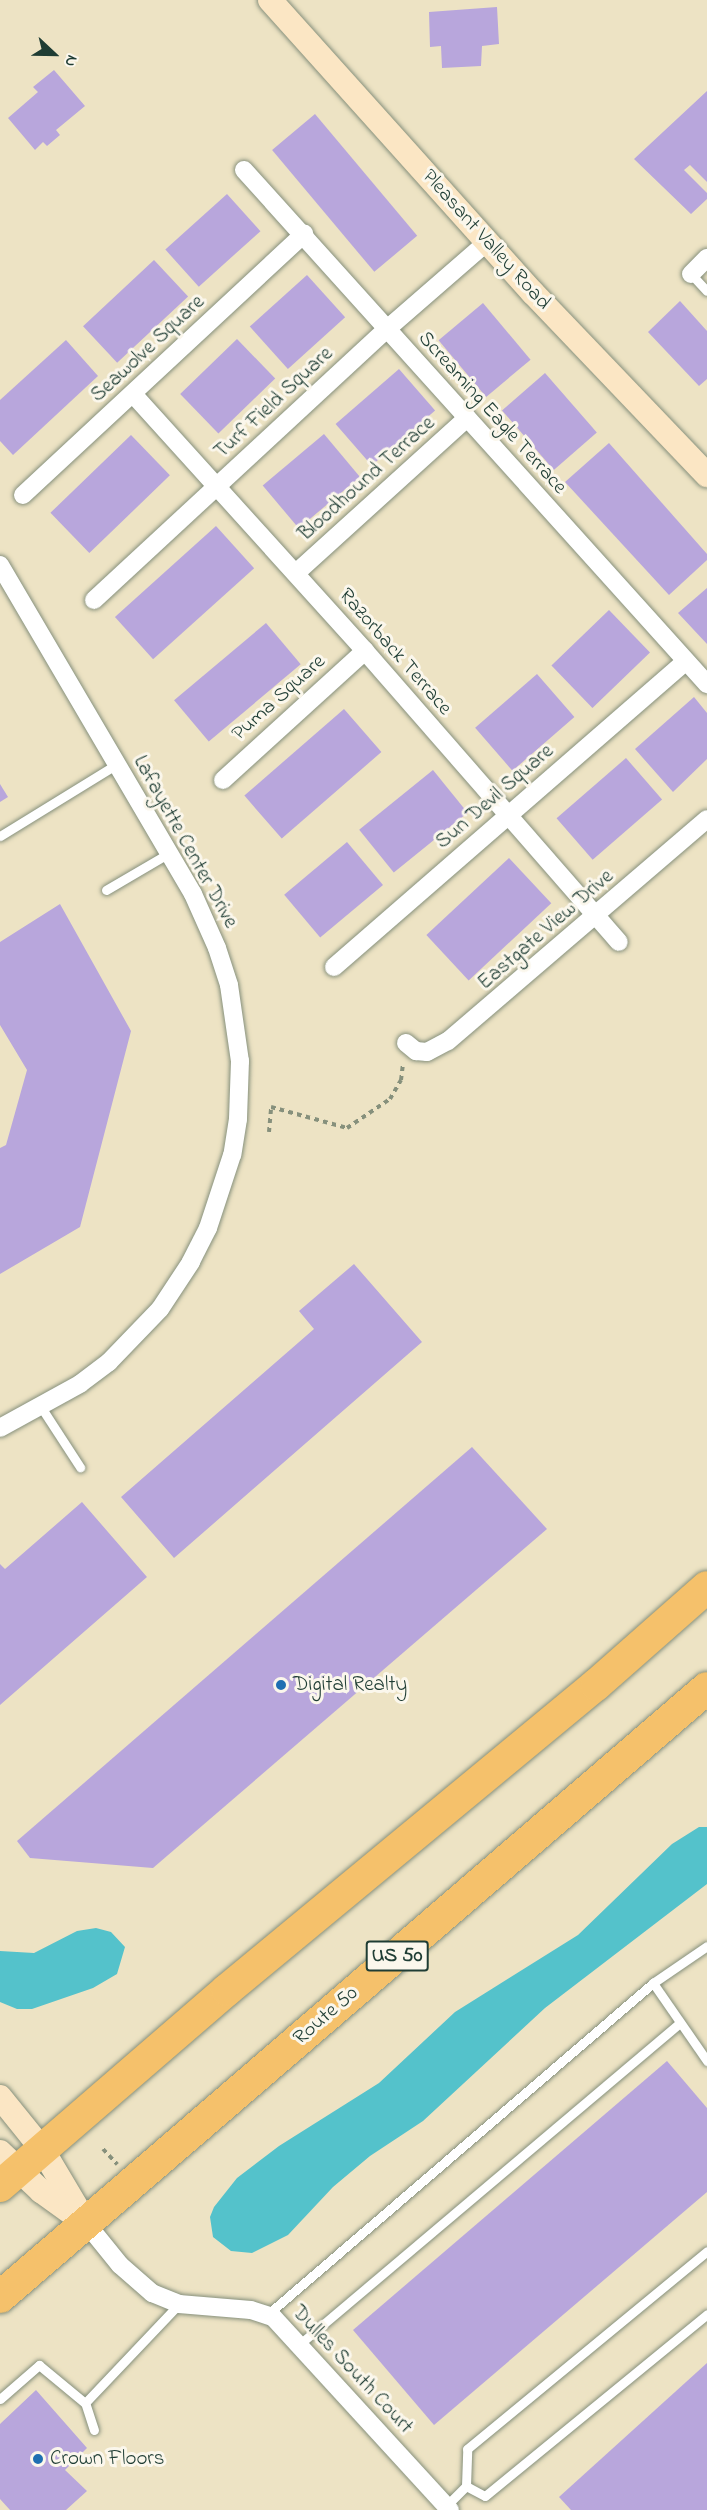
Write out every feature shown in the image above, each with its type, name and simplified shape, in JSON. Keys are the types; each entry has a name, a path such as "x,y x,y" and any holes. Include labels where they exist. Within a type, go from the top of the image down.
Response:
{"highway":[{"path":"6,2169 42,2149 597,1685 656,1630 707,1587"},
{"name":"Route 50","path":"0,2297 707,1688"}],"street":[{"name":"Pleasant Valley Road","path":"270,0 488,242 707,475"},
{"name":"Screaming Eagle Terrace","path":"244,170 707,684"},
{"name":"Seawolve Square","path":"23,495 304,234"},
{"name":"Turf Field Square","path":"94,600 387,329 488,242"},
{"path":"691,274 707,258"},
{"name":"Razorback Terrace","path":"133,394 296,573 619,942"},
{"name":"Bloodhound Terrace","path":"296,573 467,418"},
{"name":"Lafayette Center Drive","path":"0,565 169,853 218,948 231,994 240,1061 238,1119 232,1155 208,1228 160,1309 109,1362 41,1407 0,1428"},
{"name":"Puma Square","path":"223,780 365,651"},
{"name":"Sun Devil Square","path":"334,967 686,661"},
{"name":"Eastgate View Drive","path":"406,1043 416,1051 427,1052 448,1041 707,819"},
{"path":"0,2097 42,2149 86,2223"},
{"path":"6,2169 86,2223"},
{"name":"Dulles South Court","path":"86,2223 133,2279 152,2293 179,2304 268,2314 302,2343 448,2508"}],"lane":[{"path":"691,274 707,291"},
{"path":"0,836 117,764"},
{"path":"106,890 169,853"},
{"path":"41,1407 80,1467"},
{"path":"268,2314 653,1983 707,1946"},
{"path":"653,1983 707,2061"},
{"path":"302,2343 680,2023"},
{"path":"448,2508 466,2486 467,2449 707,2251"},
{"path":"85,2403 179,2304"},
{"path":"466,2486 485,2496 707,2314"},
{"path":"0,2399 39,2365 85,2403 94,2430"}],"path":[{"path":"268,1132 271,1107 347,1128 372,1113 396,1093 406,1043"},
{"path":"103,2149 120,2167"}],"water":[{"path":"699,1827 707,1827 707,1884 545,2008 423,2121 370,2156 333,2187 288,2235 252,2253 231,2251 213,2237 210,2217 214,2207 237,2178 279,2146 379,2083 455,2012 578,1935 672,1844"},
{"path":"96,1928 111,1932 125,1947 117,1974 93,1988 32,2009 17,2009 0,2002 0,1951 34,1953 77,1931"}],"building":[{"path":"497,7 499,44 482,46 481,66 442,68 441,46 430,47 429,12"},
{"path":"54,70 85,106 56,130 60,135 47,146 43,142 35,150 8,118 38,92 33,87"},
{"path":"707,91 707,182 690,165 684,170 707,193 707,199 691,214 634,159"},
{"path":"315,114 417,236 374,272 272,150"},
{"path":"227,194 260,231 199,287 165,250"},
{"path":"154,260 188,297 117,363 83,326"},
{"path":"307,275 345,317 288,369 250,327"},
{"path":"680,301 707,331 707,379 699,386 648,332"},
{"path":"483,303 531,360 486,397 439,340"},
{"path":"237,339 275,379 218,433 180,394"},
{"path":"66,340 98,376 13,455 0,441 0,400"},
{"path":"399,369 435,411 372,466 336,424"},
{"path":"545,373 597,433 554,470 502,410"},
{"path":"324,434 360,477 299,528 263,485"},
{"path":"131,435 170,475 89,553 50,513"},
{"path":"609,443 707,554 707,560 669,595 565,482"},
{"path":"216,526 254,568 153,659 115,617"},
{"path":"707,588 707,644 678,613"},
{"path":"609,610 650,652 592,708 551,666"},
{"path":"266,623 301,664 209,742 174,700"},
{"path":"537,674 574,717 513,771 475,728"},
{"path":"694,697 707,713 707,759 673,792 635,749"},
{"path":"344,709 381,752 282,839 244,796"},
{"path":"626,758 662,800 593,860 557,818"},
{"path":"433,770 468,813 394,873 359,830"},
{"path":"0,784 8,797 0,802"},
{"path":"347,842 383,885 320,938 284,895"},
{"path":"509,858 551,903 469,980 426,935"},
{"path":"60,904 131,1031 80,1227 0,1274 0,1148 6,1145 27,1070 0,1025 0,942"},
{"path":"354,1264 422,1342 174,1558 121,1497 314,1329 299,1311"},
{"name":"Digital Realty","path":"472,1447 547,1529 153,1868 30,1858 17,1841"},
{"path":"82,1502 147,1577 0,1705 0,1564 5,1569"},
{"path":"667,2061 707,2108 707,2192 434,2425 353,2330"},
{"path":"707,2363 707,2510 571,2510 559,2497"},
{"name":"Crown Floors","path":"36,2390 87,2448 65,2470 87,2491 66,2510 10,2510 0,2499 0,2424"}],"place":[{"name":"Digital Realty","path":"281,1685"},
{"name":"Crown Floors","path":"38,2459"}]}
